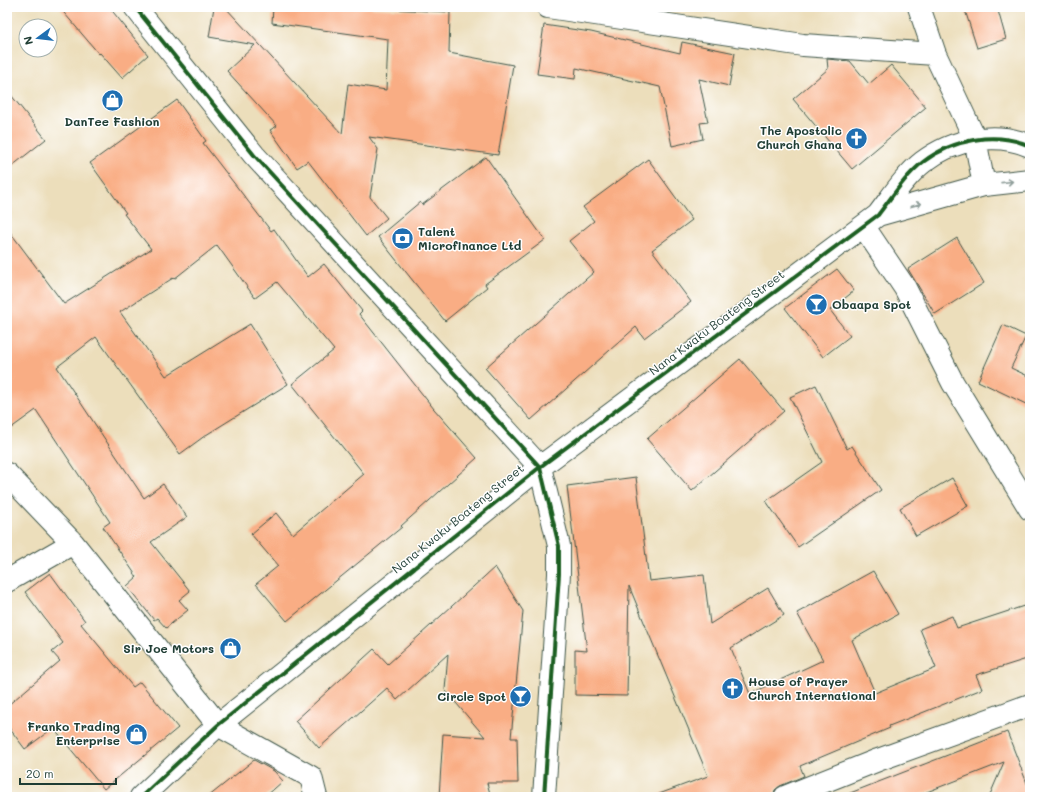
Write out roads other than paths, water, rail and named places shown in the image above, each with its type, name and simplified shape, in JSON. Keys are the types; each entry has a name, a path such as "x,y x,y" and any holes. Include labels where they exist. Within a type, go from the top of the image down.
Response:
{"street":[{"path":"135,7 254,155 540,467 559,546 559,574 544,797"},
{"path":"548,7 803,45 934,54"},
{"path":"919,7 934,54 975,139 984,185"},
{"path":"871,221 903,182 923,162 938,153 975,139 998,137 1019,141 1030,146"},
{"path":"871,221 984,185 1030,180"},
{"path":"871,221 953,383 1030,508"},
{"name":"Nana Kwaku Boateng Street","path":"141,797 218,725 540,467 871,221"},
{"path":"7,474 73,543 218,725 311,777 316,797"},
{"path":"7,580 73,543"},
{"path":"786,797 878,760 1030,705"}],"place":[{"name":"DanTee Fashion","path":"112,101"},
{"name":"The Apostolic Church Ghana","path":"857,138"},
{"name":"Talent Microfinance Ltd","path":"402,239"},
{"name":"Obaapa Spot","path":"816,305"},
{"name":"Sir Joe Motors","path":"230,649"},
{"name":"House of Prayer Church International","path":"732,689"},
{"name":"Circle Spot","path":"521,697"},
{"name":"Franko Trading Enterprise","path":"136,734"}]}
